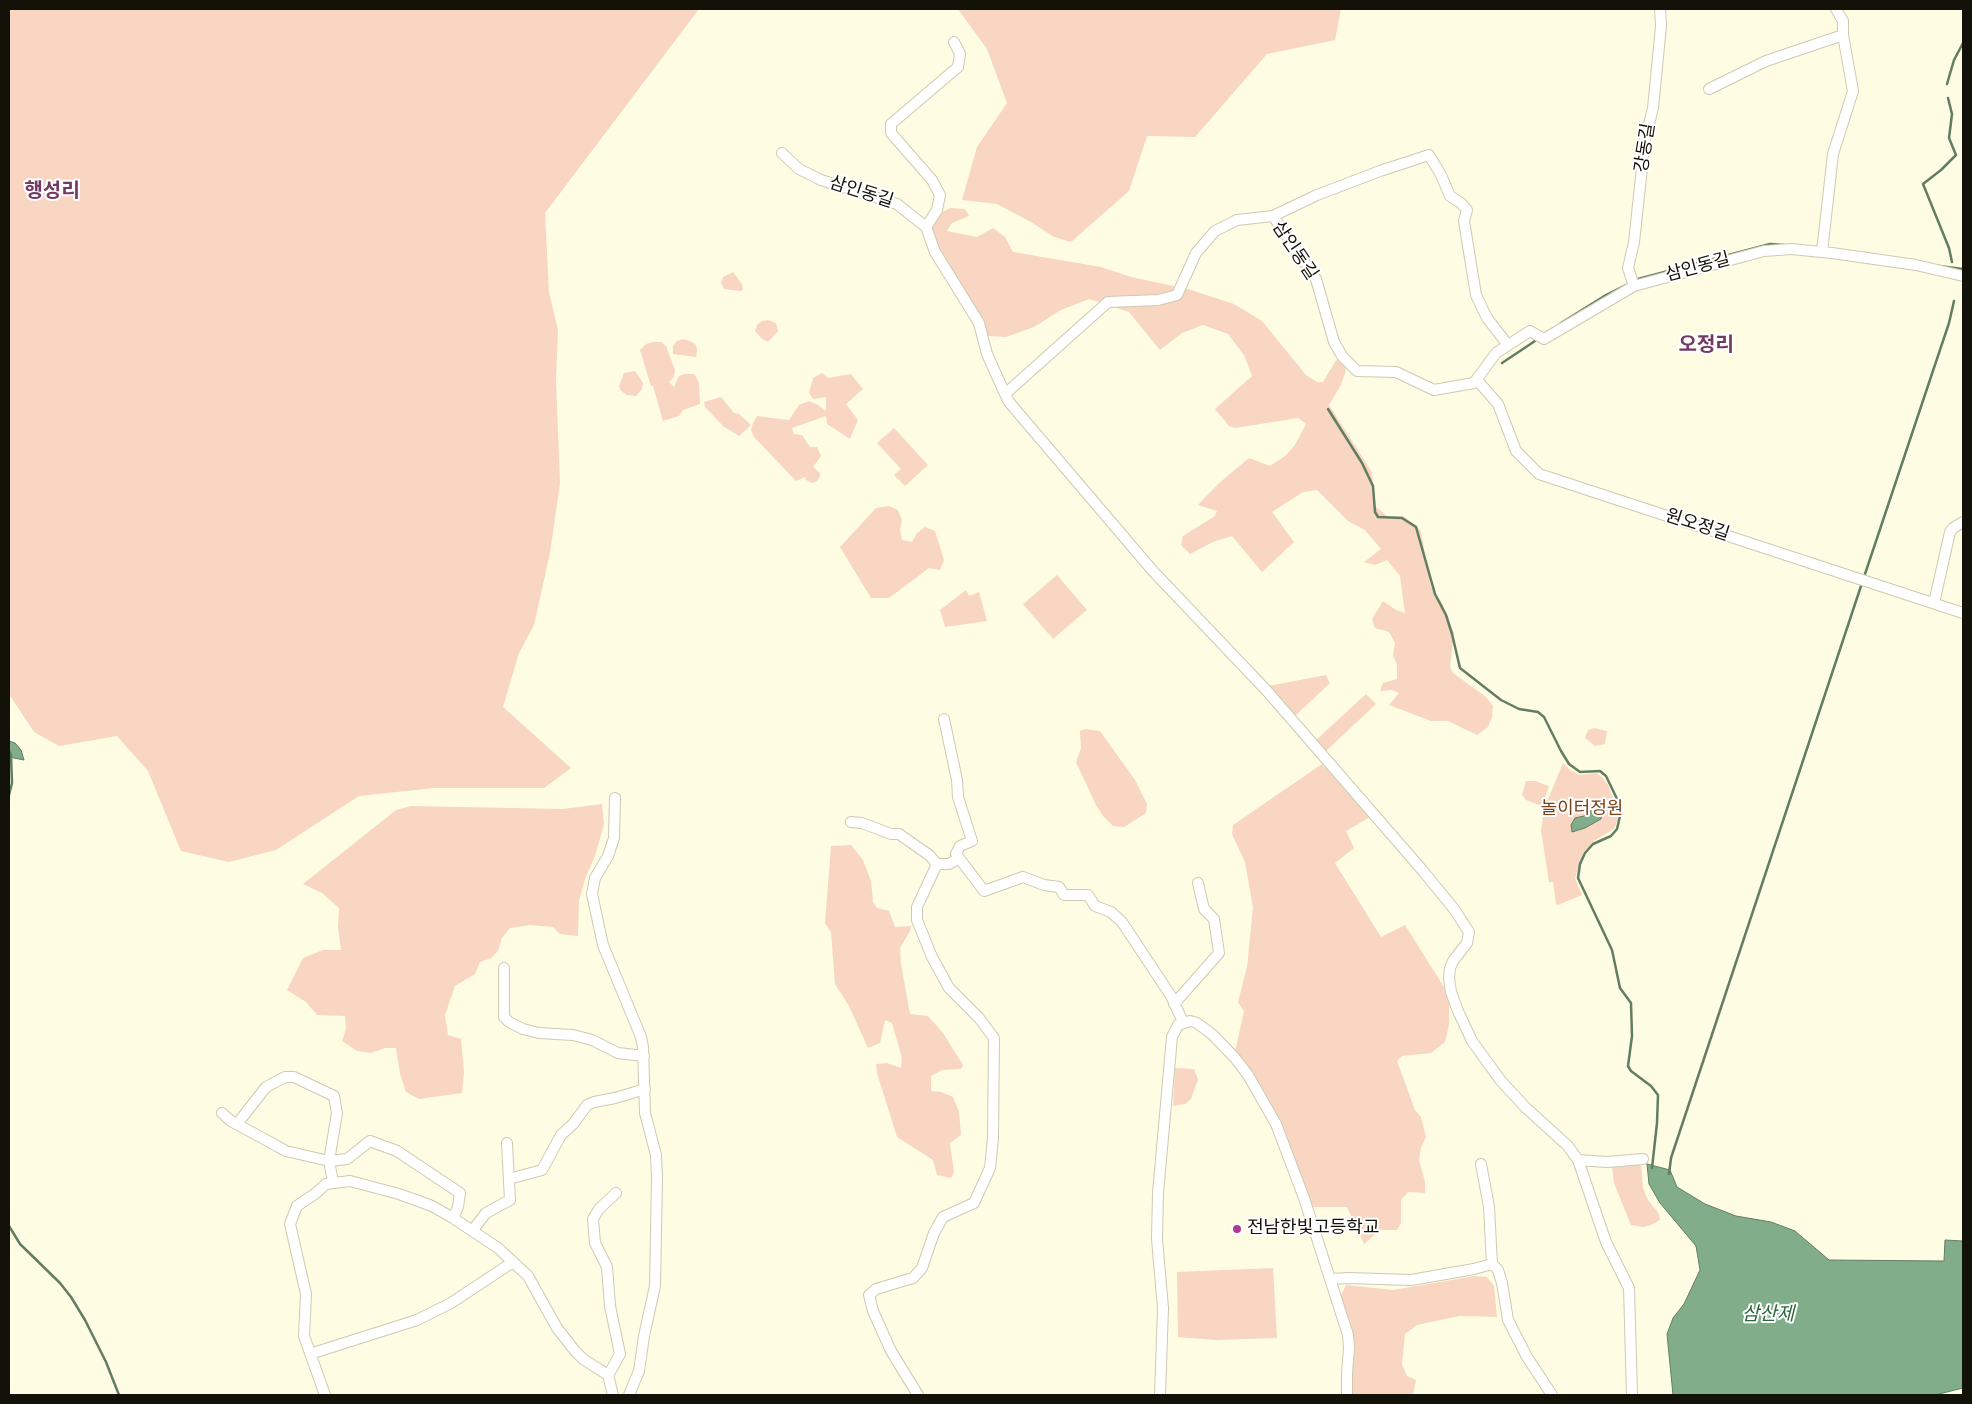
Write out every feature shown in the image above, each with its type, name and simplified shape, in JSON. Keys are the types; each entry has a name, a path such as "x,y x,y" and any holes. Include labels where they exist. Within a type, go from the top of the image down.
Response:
{"street":[{"name":"강동길","path":"1634,286 1628,268 1634,242 1645,140 1653,108 1662,26 1660,9"},
{"path":"1822,252 1833,154 1853,91 1843,35 1843,21 1836,9"},
{"path":"1709,89 1766,61 1843,35"},
{"path":"954,42 960,54 958,67 891,124 891,133 932,180 940,195 937,210 926,227 935,252 980,323 987,354 1009,402 1152,570 1261,684 1423,871 1454,909 1469,932 1467,943 1453,961 1449,978 1458,1011 1472,1041 1501,1081 1525,1107 1568,1146 1578,1160 1606,1242 1629,1288 1632,1395"},
{"name":"삼인동길","path":"782,153 799,169 821,180 897,204 926,227"},
{"path":"1273,216 1317,195 1380,171 1430,155 1450,196 1460,202 1467,210 1464,221 1476,295 1487,318 1508,345"},
{"name":"삼인동길","path":"1005,394 1108,302 1158,300 1177,295 1196,253 1215,231 1237,220 1273,216 1316,279 1334,342 1342,356 1357,371 1396,372 1434,390 1474,383 1496,353 1530,331 1544,339 1634,286 1764,251 1791,249 1822,252 1916,266 1963,276"},
{"name":"원오정길","path":"1477,380 1498,404 1516,451 1539,474 1963,613"},
{"path":"1934,603 1950,532 1963,522"},
{"path":"944,719 957,780 958,797 972,840 960,846 957,850 959,858 984,891 1023,877 1044,885 1058,886 1064,895 1088,895 1095,906 1117,916 1174,1004 1183,1022"},
{"path":"615,798 614,838 608,856 595,878 592,894 603,945 641,1037 644,1056 645,1113 656,1164 656,1273 654,1296 644,1336 639,1371 629,1395"},
{"path":"851,822 862,823 891,834 899,834 929,855 937,864 949,864 959,858"},
{"path":"918,1395 891,1351 873,1311 869,1295 876,1289 913,1278 922,1268 934,1233 942,1217 974,1203 990,1168 993,1138 994,1038 979,1018 949,988 932,957 917,920 917,907 937,864"},
{"path":"1174,1004 1219,953 1214,919 1204,910 1198,883"},
{"path":"504,968 504,1017 509,1022 522,1029 539,1033 572,1035 592,1040 618,1053 644,1056"},
{"path":"1160,1395 1163,1308 1156,1220 1168,1103 1171,1044 1175,1030 1183,1022 1190,1021 1197,1024 1225,1047 1248,1075 1271,1114 1304,1198 1348,1334 1347,1395"},
{"path":"237,1124 266,1087 285,1077 294,1077 334,1096 338,1113 329,1161 333,1182"},
{"path":"509,1179 542,1170 561,1134 574,1123 587,1106 594,1102 645,1089"},
{"path":"222,1113 231,1121 286,1151 329,1161 347,1159 370,1141 396,1151 460,1193 458,1207 453,1218"},
{"path":"472,1231 486,1213 510,1200 507,1143"},
{"path":"1578,1160 1607,1162 1643,1158"},
{"path":"1481,1164 1490,1217 1492,1264 1498,1270 1502,1283 1508,1320 1527,1357 1552,1395"},
{"path":"325,1395 304,1336 306,1294 292,1236 291,1220 294,1209 302,1201 316,1193 326,1184 333,1182 350,1182 399,1194 432,1206 498,1248 532,1282 557,1328 575,1351 583,1360 602,1370 608,1376 613,1395"},
{"path":"608,1376 620,1354 610,1306 607,1267 595,1243 593,1219 599,1209 616,1193"},
{"path":"310,1354 417,1320 451,1303 513,1262"},
{"path":"1330,1280 1350,1278 1411,1280 1492,1264"}],"green space":[{"path":"9,9 699,9 545,213 549,292 558,330 556,381 560,483 550,553 534,625 519,653 503,707 571,768 544,788 434,788 359,796 276,850 229,862 181,851 148,771 117,736 59,746 34,732 9,694"},
{"path":"958,9 1341,9 1335,40 1267,54 1195,137 1147,136 1129,191 1071,242 1054,237 997,204 962,200 977,147 1007,103 987,49"},
{"path":"950,208 965,209 969,216 952,223 947,231 977,237 993,228 1005,237 1013,252 1101,267 1131,277 1188,289 1234,304 1262,321 1306,375 1317,382 1323,382 1336,360 1342,362 1346,370 1341,385 1329,405 1372,472 1375,506 1388,517 1403,516 1417,526 1421,532 1431,586 1442,603 1454,633 1450,667 1453,673 1486,697 1493,706 1492,717 1488,727 1477,735 1448,721 1431,721 1389,705 1399,693 1392,690 1380,691 1383,683 1397,679 1397,665 1393,655 1395,643 1389,632 1375,628 1372,619 1383,601 1396,610 1405,613 1400,576 1387,560 1375,565 1364,562 1381,549 1365,530 1348,521 1317,490 1303,492 1272,512 1294,542 1262,572 1232,536 1213,542 1190,554 1181,545 1183,536 1215,516 1217,511 1198,505 1218,484 1249,458 1270,466 1285,456 1295,445 1306,424 1298,418 1235,428 1229,426 1215,409 1252,376 1244,355 1228,334 1203,325 1182,333 1160,350 1129,312 1089,299 1061,310 1034,327 1006,337 987,336 938,251 930,225 938,214"},
{"path":"733,272 742,284 743,289 741,291 724,289 721,283 723,277"},
{"path":"768,320 776,323 778,331 768,342 762,339 755,331 757,325 762,321"},
{"path":"683,339 696,345 696,357 673,354 673,346 677,341"},
{"path":"661,342 666,346 675,370 674,377 669,382 674,387 678,377 684,374 696,376 699,384 700,404 683,410 679,416 663,421 640,350 646,344"},
{"path":"635,371 643,383 642,389 636,396 627,395 621,391 619,386 624,373"},
{"path":"822,373 828,378 851,374 863,389 846,404 858,420 850,439 827,424 826,416 792,428 794,434 802,435 810,447 817,447 821,456 813,467 820,473 817,481 812,483 806,480 805,477 796,481 754,437 751,430 757,416 789,420 799,405 809,401 826,411 826,397 813,399 809,393 813,378"},
{"path":"721,397 734,413 739,414 751,425 739,436 723,426 705,407 704,402"},
{"path":"894,428 928,465 905,486 894,475 901,469 877,443"},
{"path":"889,506 898,510 902,520 900,530 902,540 912,542 917,533 925,527 935,531 944,560 940,570 929,568 889,598 871,598 840,547 876,508"},
{"path":"1057,575 1087,610 1053,639 1023,604"},
{"path":"966,590 969,596 979,592 987,621 945,627 940,610"},
{"path":"1326,675 1330,683 1295,716 1268,686"},
{"path":"1366,694 1376,704 1325,752 1315,741"},
{"path":"1594,728 1607,731 1605,744 1595,746 1585,738 1588,730"},
{"path":"1086,729 1100,731 1135,780 1147,804 1146,813 1124,827 1113,826 1103,816 1076,762 1081,748 1080,731"},
{"name":"놀이터정원","path":"1563,763 1571,771 1580,775 1596,773 1602,777 1608,785 1615,803 1618,819 1614,829 1594,841 1583,853 1575,878 1582,895 1558,905 1556,904 1553,882 1549,882 1541,830 1544,809"},
{"path":"1322,764 1370,817 1346,831 1354,848 1335,863 1381,937 1405,925 1444,987 1449,1003 1449,1025 1445,1042 1431,1053 1402,1056 1397,1061 1415,1110 1421,1117 1426,1137 1421,1148 1419,1160 1425,1182 1425,1193 1408,1192 1401,1200 1401,1223 1397,1230 1380,1230 1364,1244 1347,1207 1310,1207 1296,1171 1235,1052 1244,1011 1238,1002 1247,967 1253,908 1245,862 1232,834 1233,825"},
{"path":"1526,781 1535,781 1549,786 1542,806 1526,800 1522,795"},
{"path":"602,804 604,824 579,901 578,936 560,934 553,927 530,925 510,928 502,938 498,951 491,958 480,962 475,974 455,986 445,1015 448,1035 461,1039 464,1072 462,1093 419,1099 406,1092 400,1074 396,1048 385,1048 371,1053 357,1051 342,1041 346,1029 345,1016 317,1015 306,1002 287,990 303,958 323,950 341,950 338,927 339,908 322,893 303,884 396,810 411,806 563,809"},
{"path":"851,845 863,860 871,881 873,902 877,908 889,911 895,927 911,926 900,948 910,1014 928,1016 943,1033 963,1065 961,1069 942,1070 931,1076 931,1091 941,1092 953,1097 959,1112 961,1135 950,1143 954,1172 951,1178 937,1175 933,1160 897,1137 877,1073 876,1064 887,1063 901,1068 902,1058 892,1023 885,1020 880,1043 868,1048 849,1006 835,984 831,932 825,923 831,846"},
{"path":"1175,1068 1194,1069 1198,1079 1191,1099 1185,1104 1173,1106"},
{"path":"1641,1163 1643,1188 1648,1200 1659,1214 1660,1220 1643,1227 1631,1225 1614,1183 1612,1166"},
{"path":"1273,1268 1277,1338 1216,1340 1178,1337 1177,1272"},
{"path":"1475,1276 1487,1277 1494,1286 1497,1317 1459,1316 1417,1325 1405,1334 1402,1364 1407,1376 1416,1380 1413,1395 1350,1395 1339,1300 1346,1285 1393,1290"}],"water":[{"path":"9,741 15,743 21,750 24,760 9,757"},
{"path":"1597,806 1602,814 1601,819 1585,828 1572,832 1571,825 1575,818 1584,816"},
{"name":"삼산제","path":"1647,1164 1670,1170 1677,1187 1705,1204 1736,1216 1771,1222 1795,1231 1829,1260 1944,1261 1945,1240 1963,1241 1963,1388 1935,1395 1673,1395 1667,1334 1673,1318 1684,1304 1700,1270 1696,1246 1660,1203 1649,1184"}],"waterway":[{"path":"1947,84 1954,60 1963,43"},
{"path":"1948,98 1952,114 1949,138 1956,155 1923,184 1949,248 1952,262"},
{"path":"1638,279 1770,244 1784,245"},
{"path":"1939,266 1963,269"},
{"path":"1561,323 1626,285"},
{"path":"1864,577 1949,323 1954,301"},
{"path":"1502,363 1535,341"},
{"path":"1328,409 1362,463 1373,486 1375,512 1378,517 1402,518 1416,527 1435,594 1446,615 1452,634 1460,668 1501,700 1519,709 1538,712 1544,717 1569,764 1580,772 1600,771 1606,776 1618,801 1620,816 1617,829 1611,836 1593,844 1585,853 1580,864 1578,878 1612,950 1620,988 1631,1003 1632,1036 1628,1066 1631,1071 1651,1086 1658,1095 1652,1168"},
{"path":"1669,1174 1671,1158 1862,583"},
{"path":"9,751 11,755 12,783 9,795"},
{"path":"9,1226 20,1244 60,1283 71,1297 106,1362 119,1395"}],"place":[{"name":"전남한빛고등학교","path":"1237,1229"}],"district":[{"name":"행성리","path":"52,192"},
{"name":"오정리","path":"1706,346"}]}
